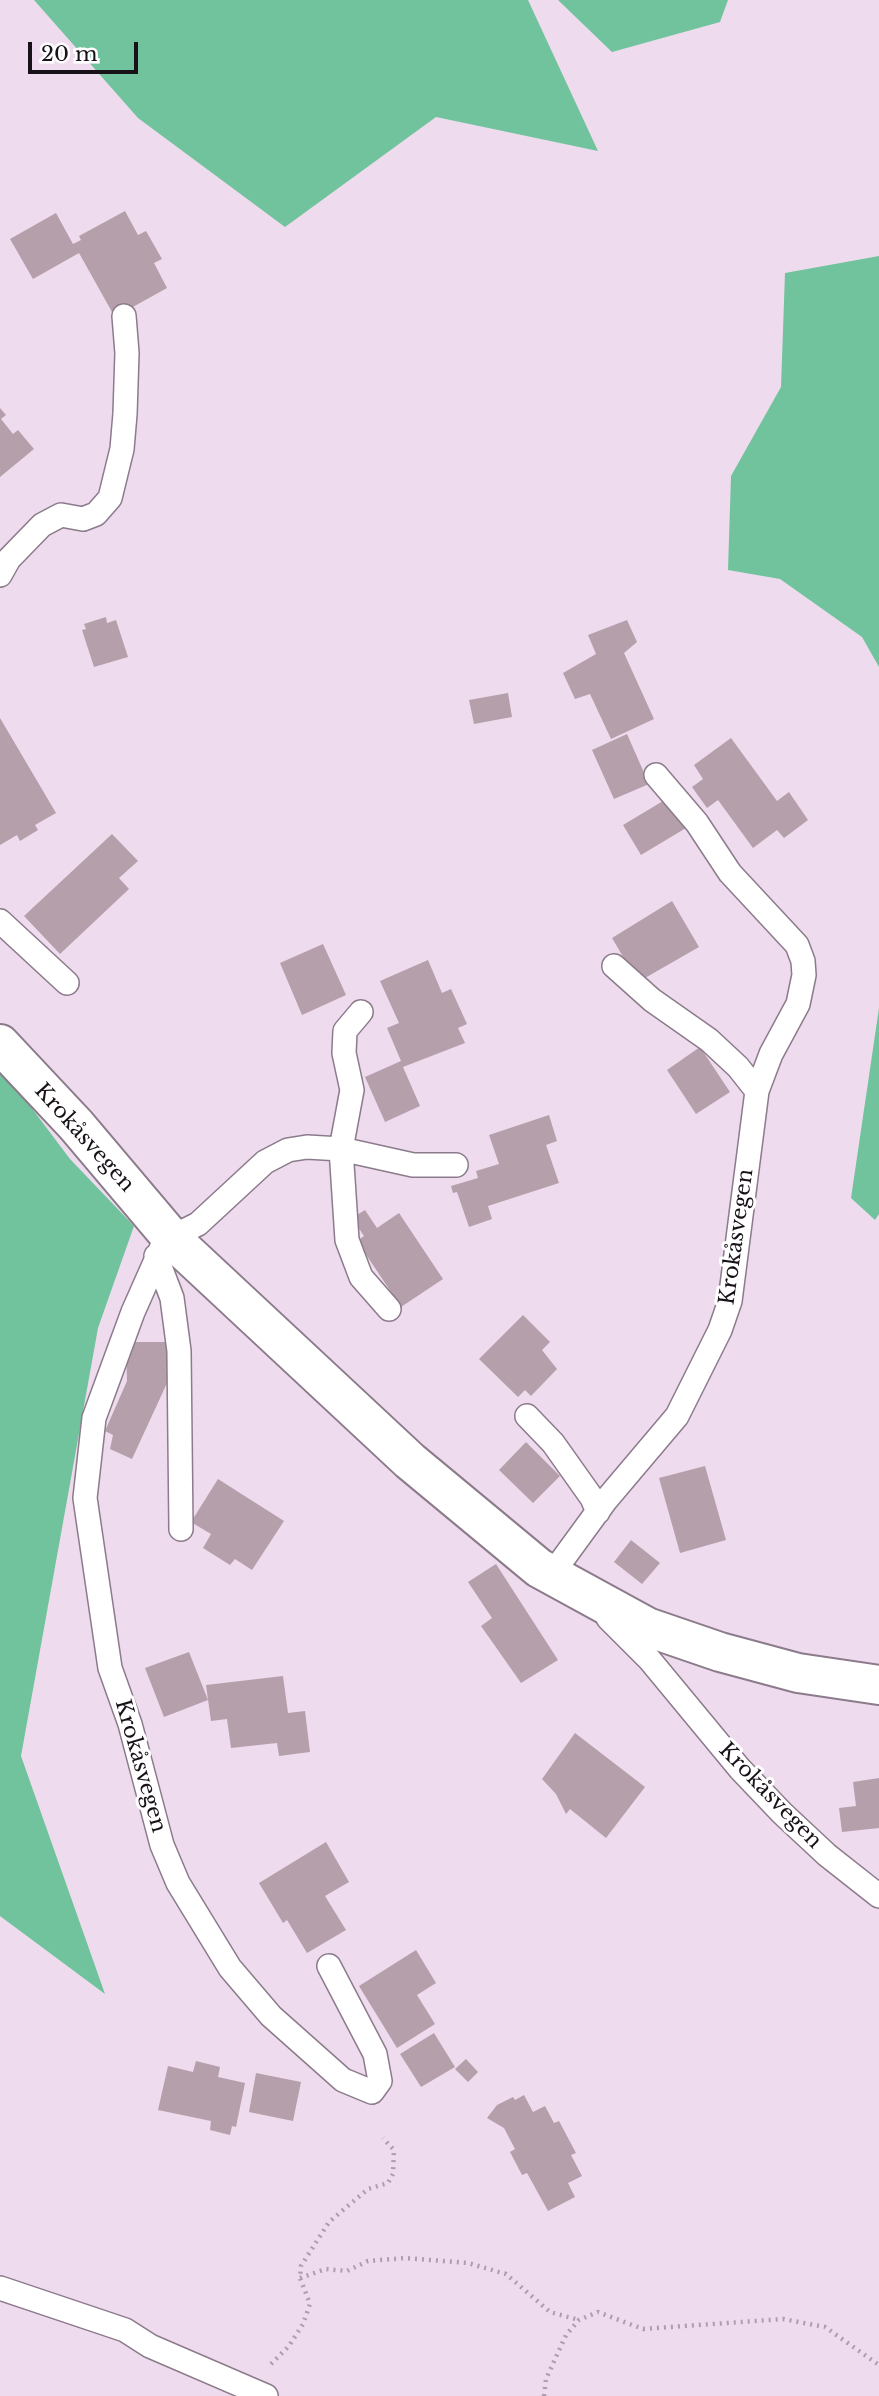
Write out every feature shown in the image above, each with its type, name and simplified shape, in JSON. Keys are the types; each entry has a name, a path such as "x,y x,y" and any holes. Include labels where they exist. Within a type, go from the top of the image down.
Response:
{"street":[{"name":"Krokåsvegen","path":"0,1044 76,1125 162,1244 410,1461 539,1567 647,1627 720,1652 798,1673 879,1685"}],"lane":[{"path":"0,575 9,559 42,525 61,515 83,519 96,514 110,498 122,449 125,414 127,353 124,316"},
{"name":"Krokåsvegen","path":"552,1574 598,1512 677,1416 720,1330 730,1301 757,1091 771,1054 798,1004 804,975 803,961 797,944 730,873 697,823 656,775"},
{"path":"0,921 67,983"},
{"path":"614,966 652,1000 709,1040 738,1066 757,1091"},
{"path":"361,1012 345,1031 344,1053 352,1090 341,1149 347,1240 361,1277 389,1309"},
{"path":"180,1529 179,1351 162,1244 198,1224 265,1162 288,1150 341,1149 413,1166 456,1165"},
{"name":"Krokåsvegen","path":"162,1244 102,1390 94,1419 85,1498 110,1668 130,1724 162,1845 178,1883 196,1915 230,1968 271,2016 344,2080 372,2092 380,2081 375,2054 329,1966"},
{"path":"527,1416 553,1443 592,1498 598,1512"},
{"name":"Krokåsvegen","path":"585,1593 649,1659 740,1769 782,1813 827,1855 879,1896"},
{"path":"0,2288 125,2330 150,2346 257,2392"}],"path":[{"path":"257,2392 303,2324 310,2304 300,2278 301,2266 329,2222 368,2189 388,2183 393,2174 394,2150 383,2138"},
{"path":"300,2278 326,2269 347,2271 368,2261 405,2258 468,2263 506,2274 550,2312 579,2320"},
{"path":"544,2396 546,2379 566,2334 579,2320 598,2312 643,2329 783,2319 825,2327 879,2365"}],"green space":[{"path":"34,0 528,0 598,151 436,117 285,227 138,118"},
{"path":"558,0 728,0 720,22 612,52"},
{"path":"879,256 879,667 862,637 780,579 728,570 731,476 781,387 785,273"},
{"path":"879,1008 879,1214 875,1220 851,1198"},
{"path":"0,1066 70,1159 134,1226 98,1328 21,1756 105,1994 0,1916"}],"building":[{"path":"125,211 138,235 146,231 162,259 154,263 167,288 122,313 119,308 112,312 79,253 33,279 10,239 56,213 73,244 81,240 79,236"},
{"path":"0,408 6,415 1,419 13,434 18,430 34,449 0,477"},
{"path":"106,617 107,623 116,620 128,657 94,667 82,630 86,629 84,624"},
{"path":"627,620 637,642 624,653 654,719 611,739 590,694 575,699 563,673 596,654 588,635"},
{"path":"508,693 512,717 474,724 469,700"},
{"path":"0,718 56,813 35,825 38,830 20,841 17,835 0,845"},
{"path":"627,734 649,784 614,799 592,750"},
{"path":"731,738 777,801 789,792 808,820 784,838 777,830 753,848 718,800 707,808 692,787 703,779 694,765"},
{"path":"663,801 672,803 686,828 641,855 623,825"},
{"path":"112,834 138,861 119,878 129,889 60,954 24,916"},
{"path":"672,901 699,947 638,982 612,938"},
{"path":"323,944 346,995 302,1015 280,963"},
{"path":"428,960 442,993 451,989 467,1024 458,1028 465,1043 403,1067 420,1106 385,1122 365,1077 401,1061 387,1028 399,1023 380,981"},
{"path":"700,1047 730,1092 696,1114 667,1070"},
{"path":"549,1115 557,1141 546,1145 559,1183 488,1206 492,1219 469,1227 457,1192 453,1193 451,1186 478,1178 476,1171 499,1164 489,1135"},
{"path":"365,1210 377,1228 399,1213 443,1279 401,1307 357,1241 364,1236 352,1218"},
{"path":"523,1315 550,1342 542,1350 557,1369 531,1396 525,1390 518,1397 479,1359"},
{"path":"126,1342 168,1342 168,1381 132,1459 110,1449 113,1435 105,1431 127,1381"},
{"path":"526,1442 560,1476 533,1503 499,1470"},
{"path":"705,1466 726,1540 680,1553 659,1478"},
{"path":"218,1479 284,1521 252,1570 235,1559 230,1565 203,1548 211,1534 191,1522"},
{"path":"631,1540 660,1563 642,1584 614,1562"},
{"path":"496,1564 558,1660 521,1683 481,1626 492,1618 468,1582"},
{"path":"189,1652 208,1700 164,1717 145,1668"},
{"path":"283,1676 288,1713 305,1711 310,1752 279,1756 277,1743 231,1748 227,1719 211,1721 206,1685"},
{"path":"575,1733 645,1787 606,1838 570,1809 566,1814 556,1794 542,1779"},
{"path":"879,1778 879,1828 842,1832 839,1808 856,1806 853,1782"},
{"path":"326,1842 349,1882 325,1896 346,1930 307,1953 287,1920 283,1923 259,1883"},
{"path":"416,1950 436,1983 417,1995 435,2024 397,2048 359,1986"},
{"path":"434,2033 455,2067 421,2087 400,2054"},
{"path":"466,2059 478,2072 468,2082 455,2069"},
{"path":"196,2061 220,2067 218,2077 245,2083 236,2127 232,2126 230,2135 210,2130 211,2121 158,2110 168,2066 193,2072"},
{"path":"256,2073 301,2082 293,2121 249,2112"},
{"path":"524,2095 533,2112 545,2106 554,2123 559,2121 576,2153 571,2155 582,2176 568,2183 575,2197 548,2211 527,2173 522,2175 510,2152 515,2149 504,2128 487,2118 497,2105"}]}
